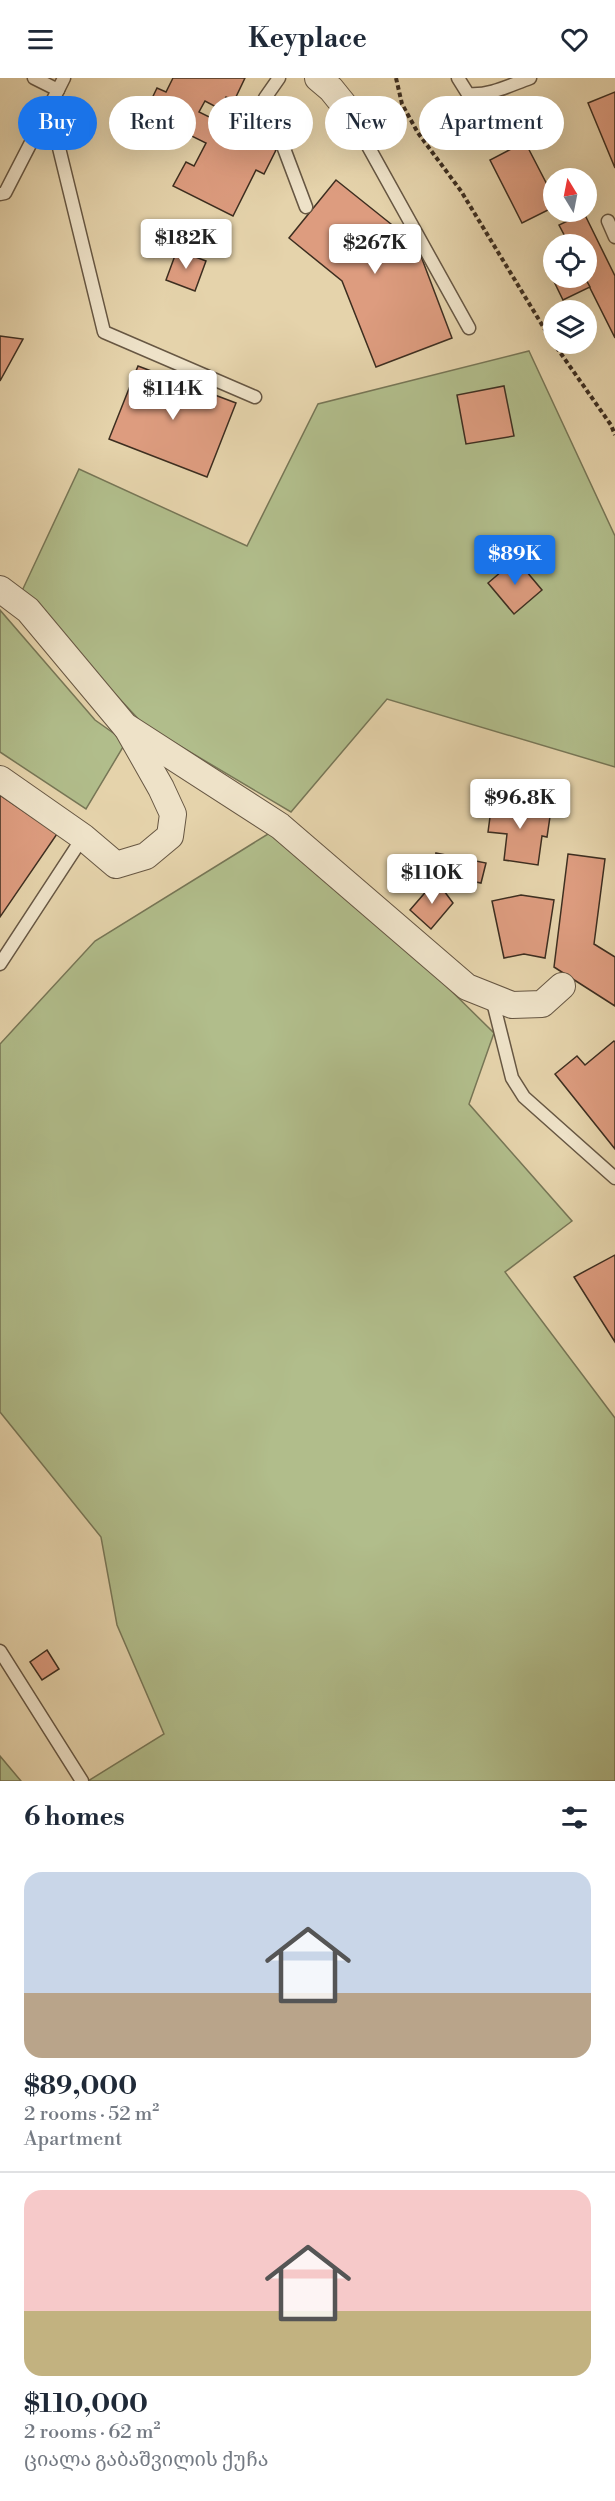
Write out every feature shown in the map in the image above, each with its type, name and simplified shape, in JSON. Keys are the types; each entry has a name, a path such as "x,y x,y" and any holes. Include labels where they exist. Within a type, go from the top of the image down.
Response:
{"street":[{"path":"318,78 337,96"},
{"path":"0,589 28,610 126,726 173,814 170,836 146,856 116,865 83,837 0,779"},
{"path":"126,726 280,826 467,987 512,1005 542,1004 562,986"}],"lane":[{"path":"34,78 58,90"},
{"path":"55,96 64,78"},
{"path":"279,78 265,98 306,207"},
{"path":"458,78 468,93 478,95 530,78"},
{"path":"0,194 5,193 27,150"},
{"path":"60,150 104,332 255,397"},
{"path":"370,150 469,328"},
{"path":"608,221 615,237"},
{"path":"0,964 83,837"},
{"path":"492,997 512,1078 524,1097 615,1178"},
{"path":"0,1651 82,1781"}],"path":[{"path":"396,78 402,104 417,133 461,191 550,338 611,425 615,435"}],"green space":[{"path":"529,351 615,536 615,767 387,699 291,812 143,724 21,593 79,469 247,546 318,404"},
{"path":"0,610 95,720 126,742 86,809 0,752"},
{"path":"273,831 425,965 494,1033 469,1104 572,1221 505,1272 615,1418 615,1781 88,1781 164,1734 117,1625 101,1537 0,1412 0,1044 95,941"},
{"path":"0,1756 21,1781 0,1781"}],"building":[{"path":"173,78 245,78 236,96 208,96 208,103 205,101 199,112 208,116 208,150 276,150 264,174 256,170 233,216 173,186 186,162 194,166 206,143 196,138 196,96 153,96 157,88 166,92"},
{"path":"615,92 615,168 588,103"},
{"path":"509,150 529,150 543,177 543,212 522,223 490,160"},
{"path":"336,180 411,240 393,261 419,251 452,338 376,367 342,281 289,238"},
{"path":"565,222 588,222 594,234 564,234 559,225"},
{"path":"597,239 615,276 615,338 590,288 597,288"},
{"path":"177,250 206,261 195,291 166,280"},
{"path":"557,288 588,288 563,300"},
{"path":"0,336 23,339 0,381"},
{"path":"138,366 236,403 207,477 109,439"},
{"path":"504,386 514,436 466,444 457,395"},
{"path":"516,559 542,590 514,614 488,583"},
{"path":"0,795 57,834 0,917"},
{"path":"492,802 551,810 547,837 542,836 538,865 504,860 507,834 488,832"},
{"path":"436,853 486,863 481,883 432,873"},
{"path":"568,854 605,859 594,944 615,957 615,1006 554,967"},
{"path":"436,880 453,903 431,929 410,910"},
{"path":"521,895 554,900 545,958 524,954 504,958 492,901"},
{"path":"614,1041 615,1149 555,1074 577,1056 585,1065"},
{"path":"615,1255 615,1342 574,1277"},
{"path":"47,1650 59,1669 42,1680 30,1662"}]}
